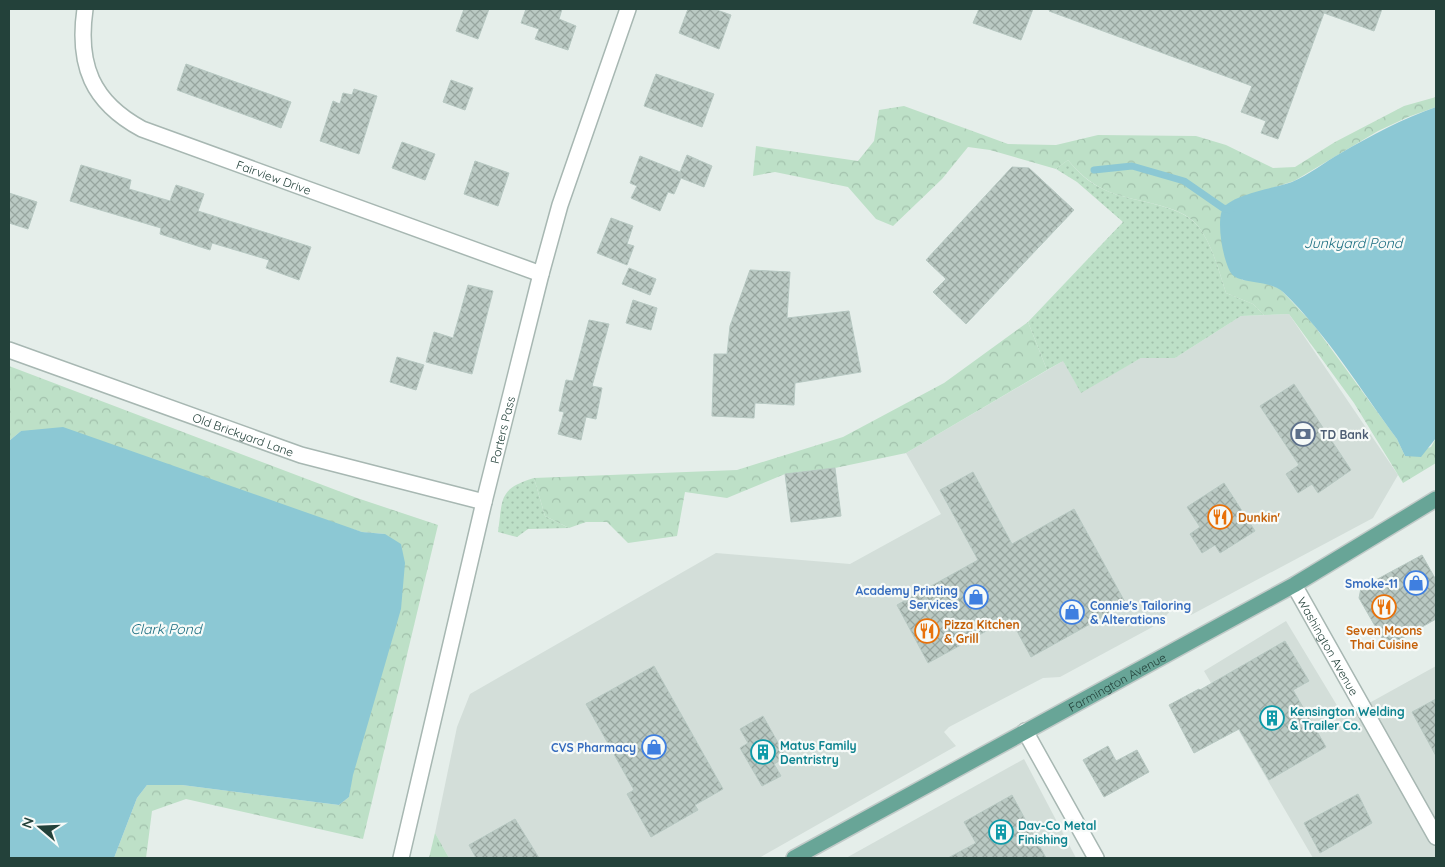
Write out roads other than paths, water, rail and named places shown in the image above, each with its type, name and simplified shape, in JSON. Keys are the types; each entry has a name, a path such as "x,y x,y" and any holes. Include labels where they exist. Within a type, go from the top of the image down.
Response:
{"main road":[{"name":"Farmington Avenue","path":"794,858 1294,585 1436,500"}],"street":[{"name":"Fairview Drive","path":"85,9 84,52 90,78 105,102 121,118 142,129 541,274"},
{"name":"Porters Pass","path":"401,858 484,502 541,274 560,205 628,9"},
{"name":"Old Brickyard Lane","path":"9,350 301,455 484,502"},
{"name":"Washington Avenue","path":"1294,585 1436,837"},
{"path":"1025,731 1096,858"}],"water":[{"name":"Junkyard Pond","path":"1436,107 1436,438 1421,457 1405,456 1397,439 1343,362 1299,308 1277,288 1241,279 1231,273 1223,250 1220,220 1224,207 1237,198 1292,182 1376,134"},
{"name":"Clark Pond","path":"63,427 362,532 385,534 401,544 405,563 401,609 353,775 349,797 339,805 182,785 147,785 137,798 114,858 9,858 9,441 21,431"}],"waterway":[{"path":"1094,170 1132,166 1184,181 1223,208 1231,210"}],"place":[{"name":"TD Bank","path":"1303,434"},
{"name":"Dunkin'","path":"1220,517"},
{"name":"Smoke-11","path":"1416,583"},
{"name":"Academy Printing Services","path":"976,597"},
{"name":"Seven Moons Thai Cuisine","path":"1384,607"},
{"name":"Connie's Tailoring & Alterations","path":"1072,612"},
{"name":"Pizza Kitchen & Grill","path":"927,631"},
{"name":"Kensington Welding & Trailer Co.","path":"1272,718"},
{"name":"CVS Pharmacy","path":"654,747"},
{"name":"Matus Family Dentristry","path":"763,752"},
{"name":"Dav-Co Metal Finishing","path":"1001,832"}]}
